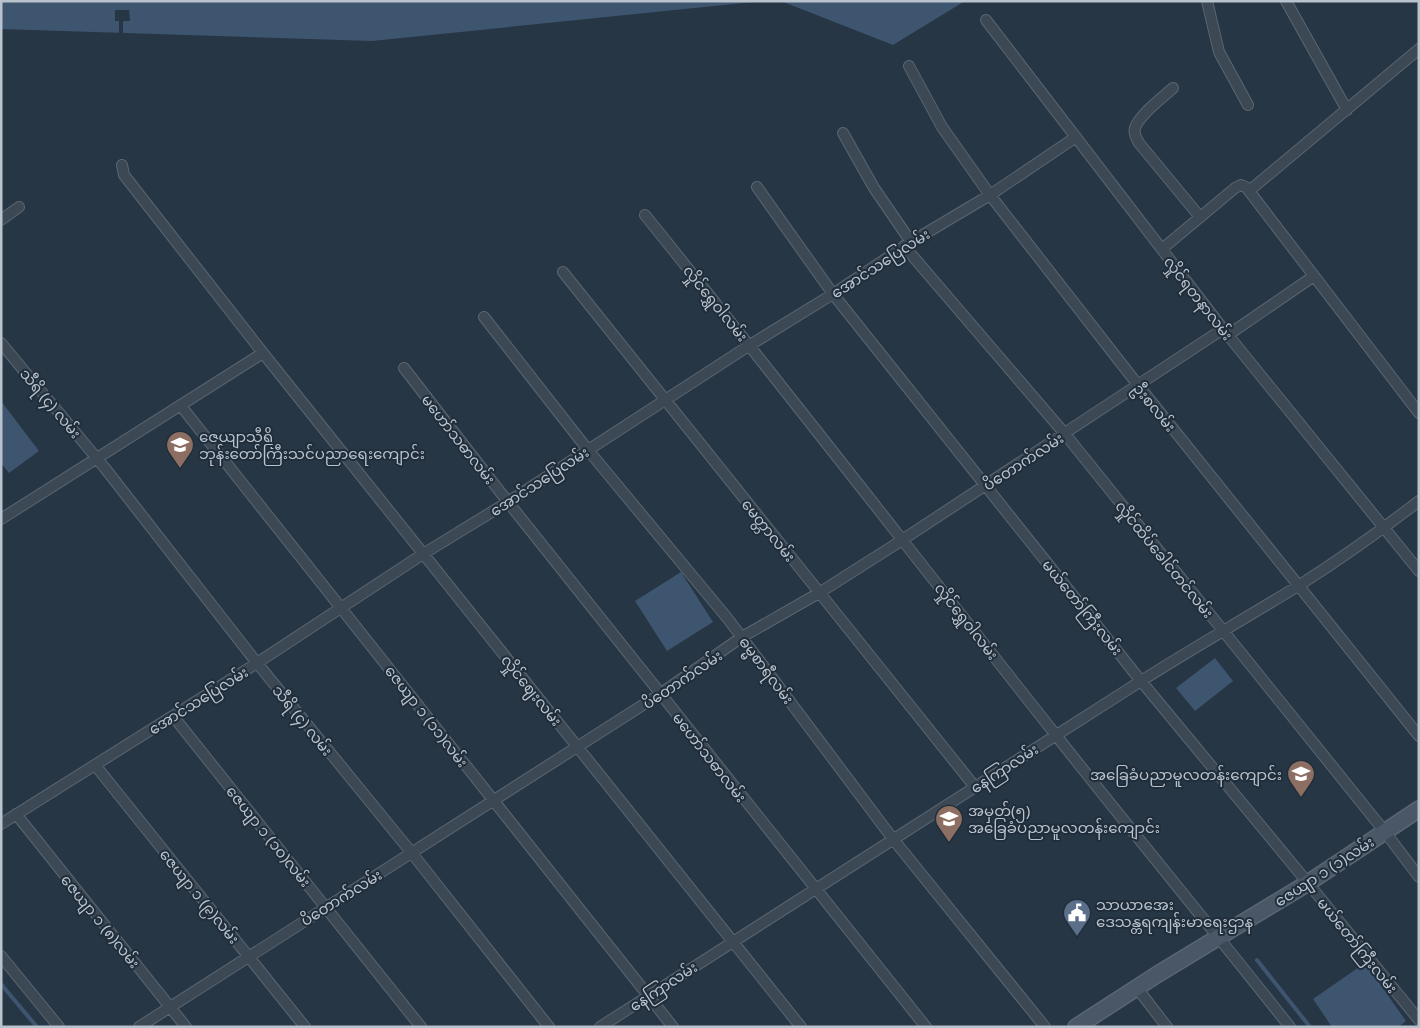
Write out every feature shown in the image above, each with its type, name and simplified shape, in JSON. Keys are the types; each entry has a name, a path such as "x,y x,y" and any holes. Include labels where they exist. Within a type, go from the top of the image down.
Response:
{"street":[{"path":"1207,1 1219,52 1248,106"},
{"path":"1286,1 1347,110"},
{"name":"လှိုင်ရတနာလမ်း","path":"986,20 1225,332 1419,571"},
{"path":"1249,191 1419,49"},
{"name":"ဦးစလမ်း","path":"909,66 942,127 990,195 1138,385 1419,736"},
{"path":"1174,88 1141,119 1135,129 1135,135 1139,143 1200,217"},
{"name":"လှိုင်ထိပ်ခေါင်တင်လမ်း","path":"843,133 907,244 1065,434 1385,832 1419,877"},
{"name":"အောင်သပြေလမ်း","path":"1,824 257,663 341,606 508,502 750,344 833,294 907,244 990,195 1076,136"},
{"name":"လှိုင်ဈေးလမ်း","path":"122,165 124,175 263,353 801,1027"},
{"path":"1162,249 1235,188 1241,185 1246,186 1419,413"},
{"name":"မယ်တော်ကြီးလမ်း","path":"757,186 833,294 1141,681 1419,1020"},
{"path":"1,220 20,207"},
{"name":"လှိုင်ရွှေဝါလမ်း","path":"645,215 750,344 1056,735 1290,1027"},
{"name":"မေတ္တာလမ်း","path":"563,272 975,787"},
{"name":"ပိတောက်လမ်း","path":"139,1027 660,694 742,637 820,593 1138,385 1314,276"},
{"name":"ဓမ္မစာရီလမ်း","path":"484,318 588,450 742,637 893,839 1045,1027"},
{"name":"သီရိ (၄) လမ်း","path":"1,343 98,459 257,663 411,852 549,1027"},
{"path":"1,519 263,353"},
{"name":"မဟော်သဓာလမ်း","path":"404,368 660,694 926,1027"},
{"name":"ဇေယျာ ၁ (၁၁)လမ်း","path":"181,406 673,1027"},
{"name":"နေကြာလမ်း","path":"600,1027 1141,681 1222,630 1298,586 1419,501"},
{"name":"ဇေယျာ ၁ (၁၀)လမ်း","path":"173,716 421,1027"},
{"name":"ဇေယျာ ၁ (၉)လမ်း","path":"95,765 305,1027"},
{"name":"ဇေယျာ ၁ (၁)လမ်း","path":"1076,1027 1308,883 1419,809"},
{"name":"ဇေယျာ ၁ (၈)လမ်း","path":"16,814 186,1027"},
{"path":"1,956 59,1027"},
{"path":"1137,988 1167,1027"}],"water":[{"path":"1,1 763,1 372,41 1,29"},
{"path":"781,1 965,1 893,45"},
{"path":"1,401 39,451 9,473 1,463"},
{"path":"681,572 713,622 667,651 635,601"},
{"path":"1215,658 1233,681 1195,711 1176,688"},
{"path":"1365,963 1406,1021 1398,1027 1332,1027 1313,999"}],"pier":[{"path":"115,10 129,10 130,21 123,21 123,35 119,35 119,21 115,21"}],"waterway":[{"path":"1257,960 1310,1027"},
{"path":"1,984 37,1027"}],"place":[{"name":"ဇေယျာသီရိ ဘုန်းတော်ကြီးသင်ပညာရေးကျောင်း","path":"180,469"},
{"name":"အခြေခံပညာမူလတန်းကျောင်း","path":"1301,798"},
{"name":"အမှတ်(၅) အခြေခံပညာမူလတန်းကျောင်း","path":"949,843"},
{"name":"သာယာအေး ဒေသန္တရကျန်းမာရေးဌာန","path":"1077,937"}]}
